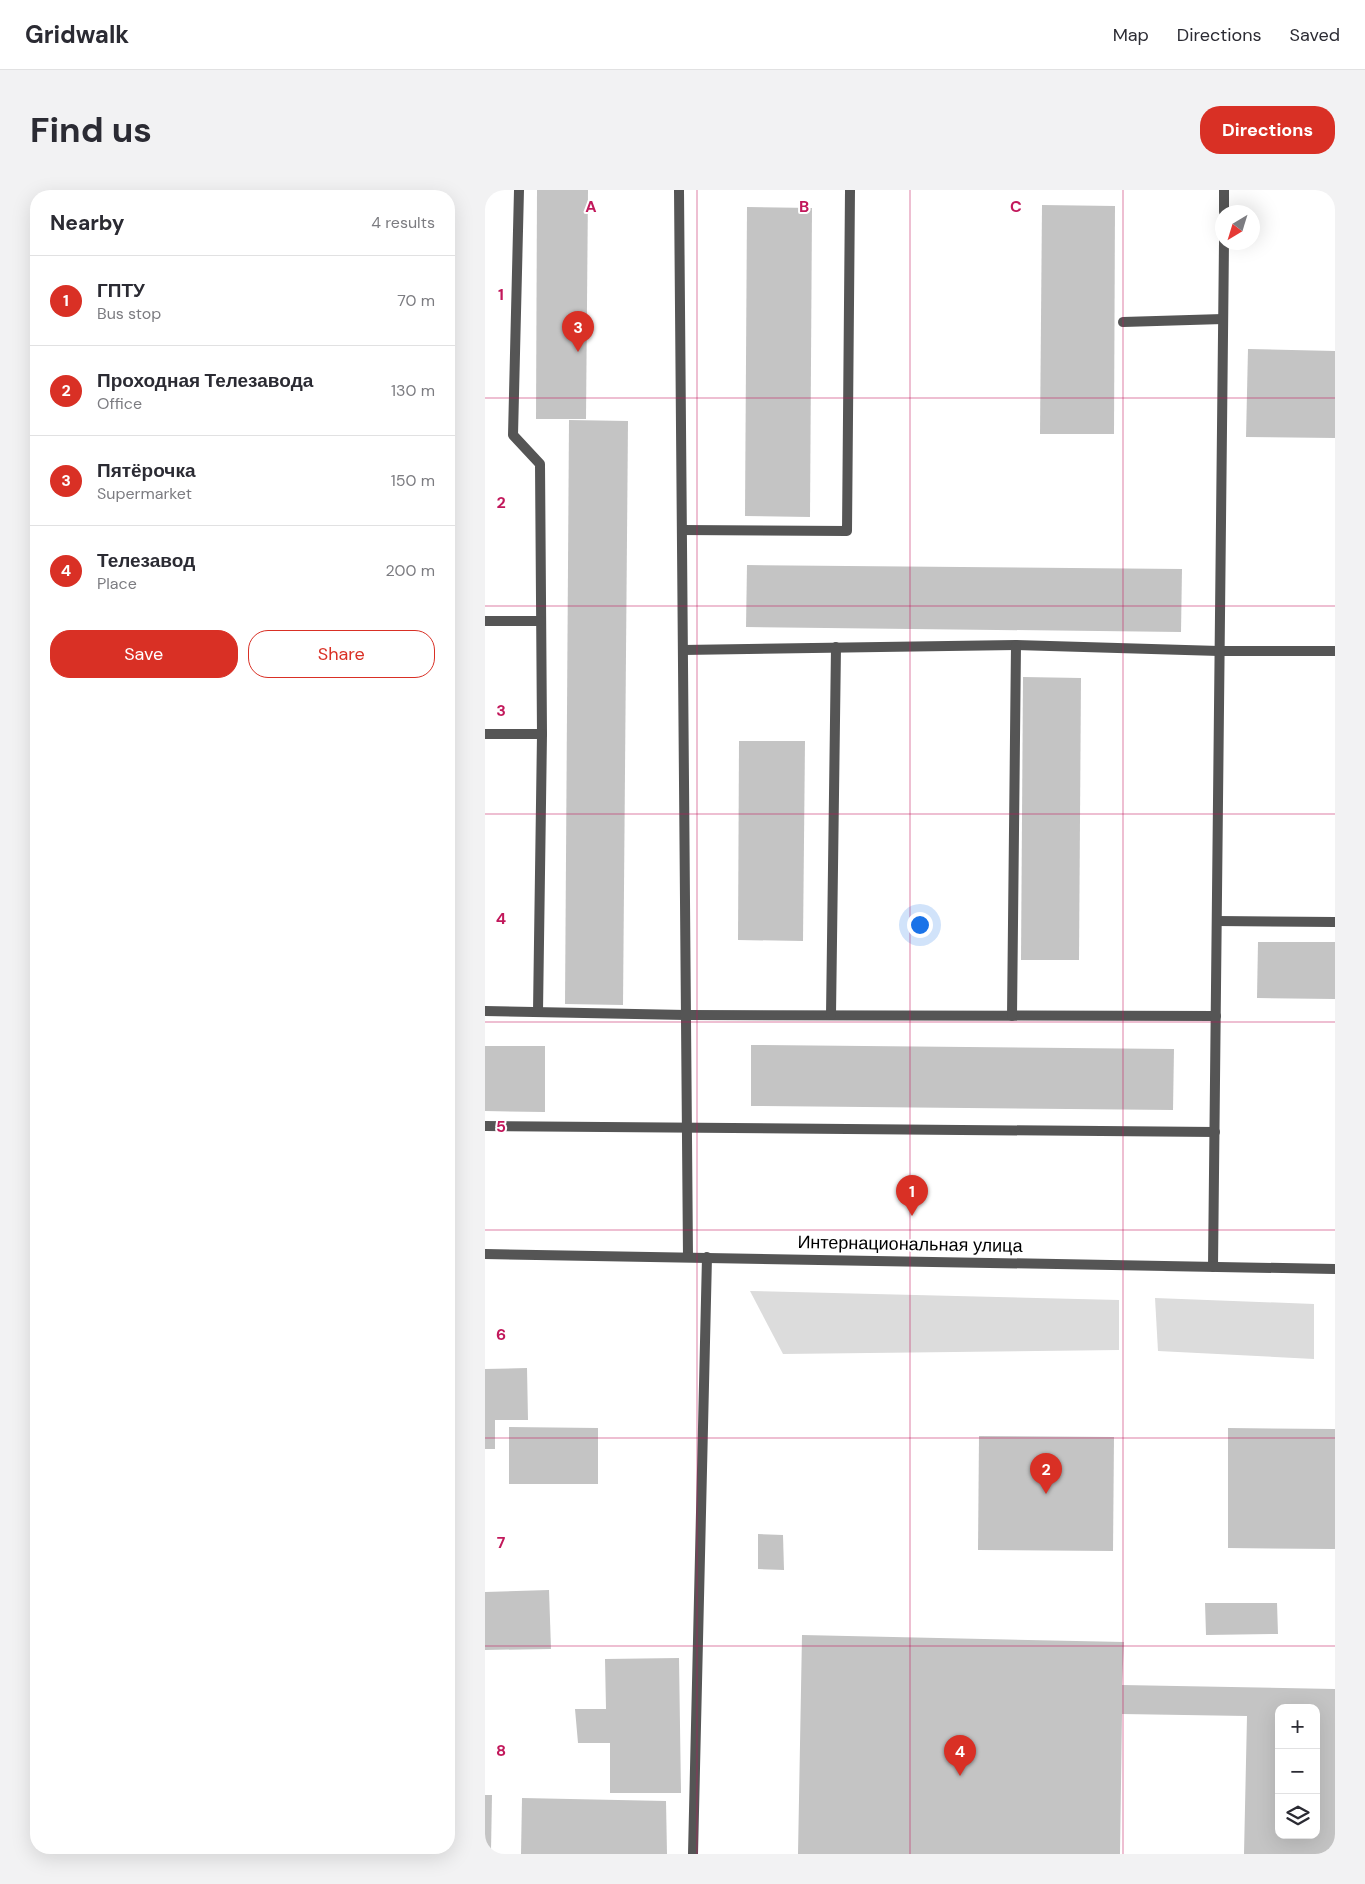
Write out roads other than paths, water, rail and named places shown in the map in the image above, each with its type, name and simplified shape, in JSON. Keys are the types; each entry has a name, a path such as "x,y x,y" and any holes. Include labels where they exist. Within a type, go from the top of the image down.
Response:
{"street":[{"path":"519,190 513,436 540,464 542,734 538,1012"},
{"path":"679,190 687,1257"},
{"path":"682,530 847,532 850,190"},
{"path":"1224,190 1224,205"},
{"path":"1213,1266 1224,250"},
{"path":"1123,322 1223,319"},
{"path":"485,621 541,621"},
{"path":"683,650 1016,645 1219,651 1335,651"},
{"path":"1012,1016 1016,645"},
{"path":"831,1015 835,647"},
{"path":"485,734 542,734"},
{"path":"1217,921 1335,922"},
{"path":"485,1011 686,1015 1216,1016"},
{"path":"485,1126 1215,1132"},
{"name":"Интернациональная улица","path":"485,1254 1335,1269"},
{"path":"693,1854 707,1257"}],"place":[{"name":"Пятёрочка","path":"578,352"},
{"name":"ГПТУ","path":"912,1216"},
{"name":"Проходная Телезавода","path":"1046,1494"},
{"name":"Телезавод","path":"960,1776"}]}
